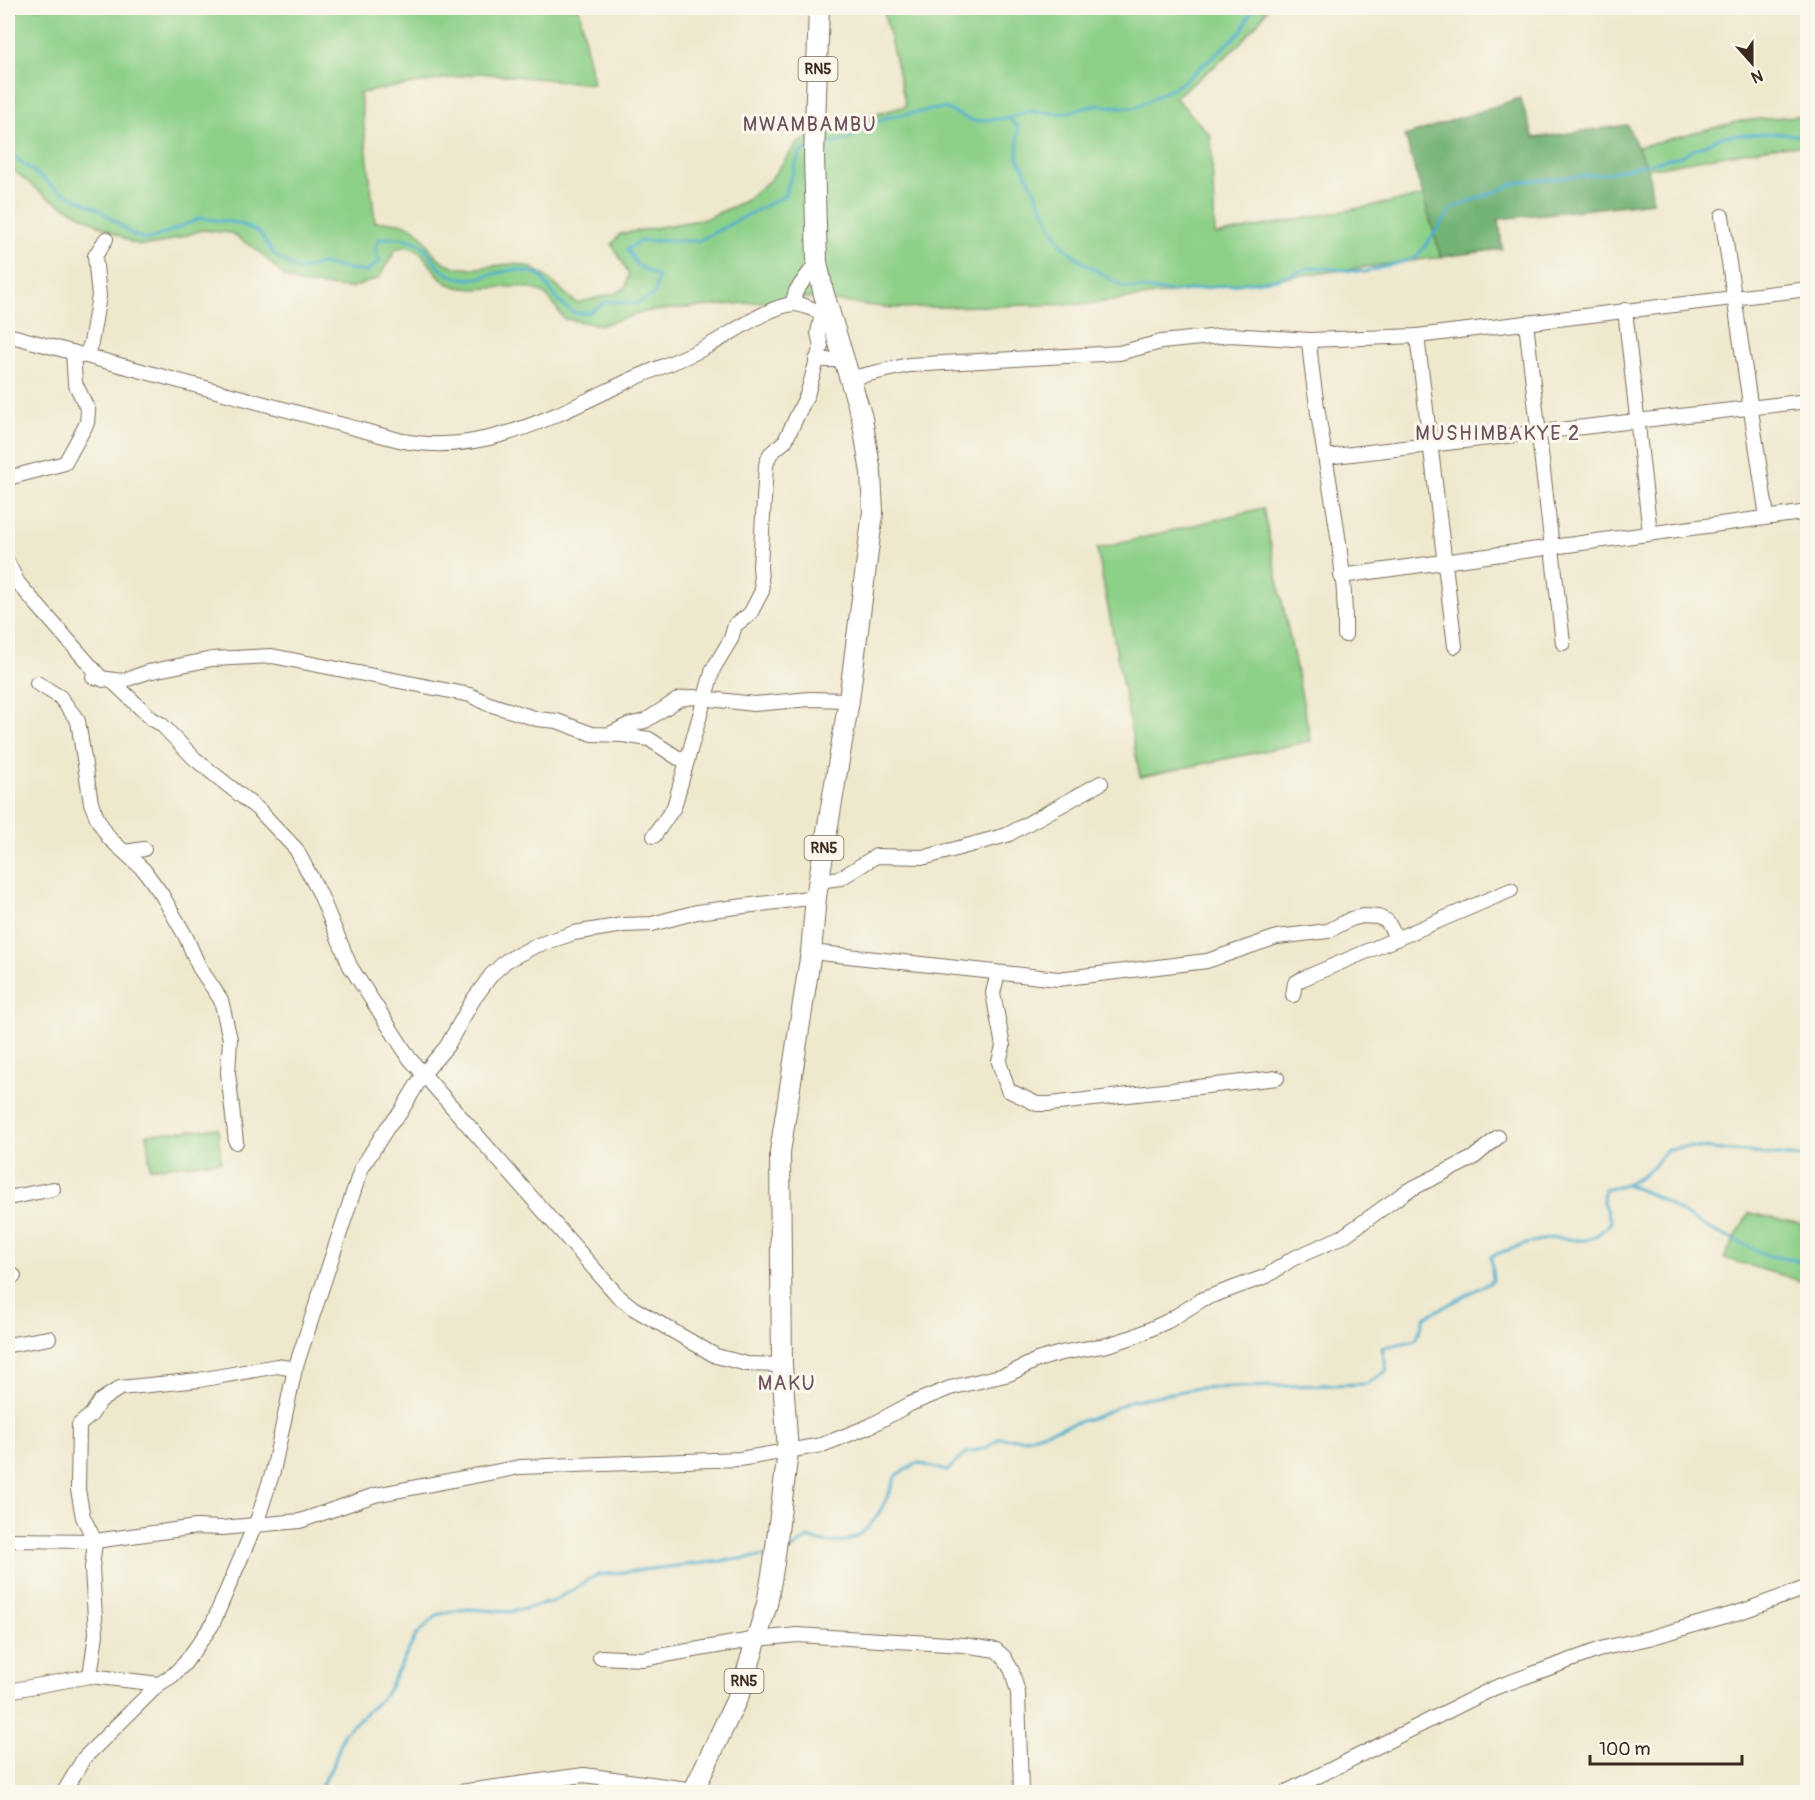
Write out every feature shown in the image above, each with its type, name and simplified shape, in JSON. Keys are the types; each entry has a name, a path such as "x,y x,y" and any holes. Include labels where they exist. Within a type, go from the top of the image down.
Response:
{"highway":[{"name":"RN5","path":"694,1791 742,1688 767,1604 775,1555 788,1452 782,1365 780,1152 811,952 817,889 849,699 873,491 862,418 848,369 827,315 817,262 814,156 819,8"}],"street":[{"path":"1722,216 1767,517"},
{"path":"8,478 65,463 87,423 88,410 75,383 80,353 91,343 99,296 95,256 106,239"},
{"path":"792,304 796,291 817,262"},
{"path":"816,360 848,369 1119,353 1180,339 1261,335 1309,340 1417,336 1625,310 1734,300 1808,289"},
{"path":"8,335 399,440 426,446 450,446 491,438 534,424 705,348 769,312 792,304 800,304 827,315 818,333 821,346 807,395 784,441 770,454 766,465 760,567 762,591 750,614 735,625 731,639 713,669 674,807 654,836"},
{"path":"1625,310 1650,533"},
{"path":"1526,323 1563,643"},
{"path":"1417,336 1455,646"},
{"path":"1309,340 1312,382 1326,457 1345,607 1345,635"},
{"path":"1326,457 1808,401"},
{"path":"1341,576 1808,512"},
{"path":"8,563 18,583 103,679 161,724 195,759 259,810 296,849 320,894 358,981 410,1059 598,1275 633,1308 716,1356 747,1364 782,1365"},
{"path":"103,679 122,681 148,672 212,659 272,656 470,695 486,703 537,718 557,721 592,734 610,734 649,740 678,758 686,759"},
{"path":"37,683 60,697 78,721 91,803 109,838 144,870 166,901 199,967 220,1000 230,1039 228,1073 236,1142"},
{"path":"610,734 628,725 645,721 679,699 693,697 754,704 810,699 849,699"},
{"path":"64,1792 84,1758 159,1684 172,1676 185,1663 212,1625 255,1524 273,1472 295,1369 361,1169 387,1128 400,1113 423,1073 447,1046 472,1000 492,974 506,961 535,946 574,933 623,925 652,924 697,912 817,889 841,878 876,856 926,857 1007,835 1101,783"},
{"path":"125,852 144,849"},
{"path":"1293,995 1295,984 1302,979 1511,890"},
{"path":"811,952 1058,979 1207,961 1277,937 1328,931 1351,918 1363,916 1378,917 1387,921 1397,939"},
{"path":"998,973 993,993 1003,1046 999,1057 1001,1075 1012,1094 1037,1104 1277,1078"},
{"path":"8,1540 95,1540 196,1527 300,1521 375,1495 520,1467 740,1459 788,1452 835,1441 950,1388 1009,1374 1037,1360 1107,1345 1156,1327 1203,1299 1267,1276 1292,1259 1342,1237 1407,1191 1473,1158 1498,1137"},
{"path":"8,1198 53,1189"},
{"path":"8,1345 49,1338"},
{"path":"90,1676 96,1634 92,1568 95,1540 83,1517 78,1490 79,1425 109,1393 120,1388 199,1380 286,1366 295,1369"},
{"path":"1286,1792 1494,1688 1604,1648 1649,1638 1743,1611 1808,1587"},
{"path":"600,1657 642,1659 757,1639 806,1635 964,1645 996,1650 1004,1656 1012,1671 1018,1693 1021,1792"},
{"path":"8,1691 90,1676 159,1684"},
{"path":"460,1792 584,1775 694,1791"}],"green space":[{"path":"8,8 579,8 593,84 480,73 360,93 375,222 395,222 408,225 417,231 441,260 453,266 471,268 517,264 526,266 546,277 577,303 616,293 626,287 629,274 612,244 620,234 705,219 745,201 771,179 797,144 824,129 906,106 884,13 886,8 1268,8 1237,46 1175,97 1211,136 1215,235 1423,196 1441,257 1088,304 891,308 808,298 649,311 601,325 564,319 547,296 534,289 511,287 472,289 449,284 437,274 420,253 406,247 396,249 379,278 351,288 302,284 285,277 260,252 231,233 202,230 156,245 140,245 131,242 47,197 8,166"},
{"path":"1520,98 1534,138 1627,125 1648,169 1653,202 1499,219 1502,249 1441,257 1405,136"},
{"path":"1807,115 1807,146 1772,147 1648,169 1638,147 1740,121"},
{"path":"1263,508 1311,741 1140,777 1097,549"},
{"path":"218,1128 221,1161 150,1168 147,1134"},
{"path":"1749,1213 1807,1225 1807,1283 1724,1258"}],"waterway":[{"path":"820,145 848,140 866,126 888,117 944,108 974,121 1009,118 1029,111 1060,114 1097,105 1134,108 1182,83 1241,32 1253,8"},
{"path":"1009,118 1018,127 1018,157 1061,244 1081,261 1123,287 1175,292 1277,279 1312,267 1365,272 1416,258 1453,208 1520,182 1602,174 1678,157 1724,136 1781,133 1808,137"},
{"path":"8,152 55,188 100,210 133,235 149,240 201,218 238,223 259,232 274,255 298,270 322,264 366,272 380,261 375,250 379,239 399,238 422,246 439,267 448,274 461,278 475,278 516,270 539,274 560,303 574,313 588,313 608,301 636,304 655,294 658,277 636,264 627,249 641,241 698,241 784,196 800,153 806,149"},
{"path":"782,1553 788,1552 808,1538 826,1542 842,1542 855,1537 875,1519 896,1475 918,1463 947,1471 966,1453 988,1447 999,1438 1023,1439 1098,1416 1130,1401 1198,1388 1366,1384 1387,1371 1382,1348 1416,1340 1425,1317 1493,1281 1491,1256 1539,1240 1556,1238 1586,1240 1601,1232 1611,1222 1603,1202 1604,1189 1641,1177 1654,1166 1667,1149 1690,1147 1808,1158"},
{"path":"1628,1185 1659,1198 1701,1225 1769,1256 1808,1262"},
{"path":"312,1792 321,1787 334,1763 344,1733 385,1695 417,1634 439,1614 467,1609 511,1612 552,1602 597,1575 766,1556"}],"district":[{"name":"MWAMBAMBU","path":"810,124"},
{"name":"MUSHIMBAKYE 2","path":"1498,433"},
{"name":"MAKU","path":"787,1383"}]}
